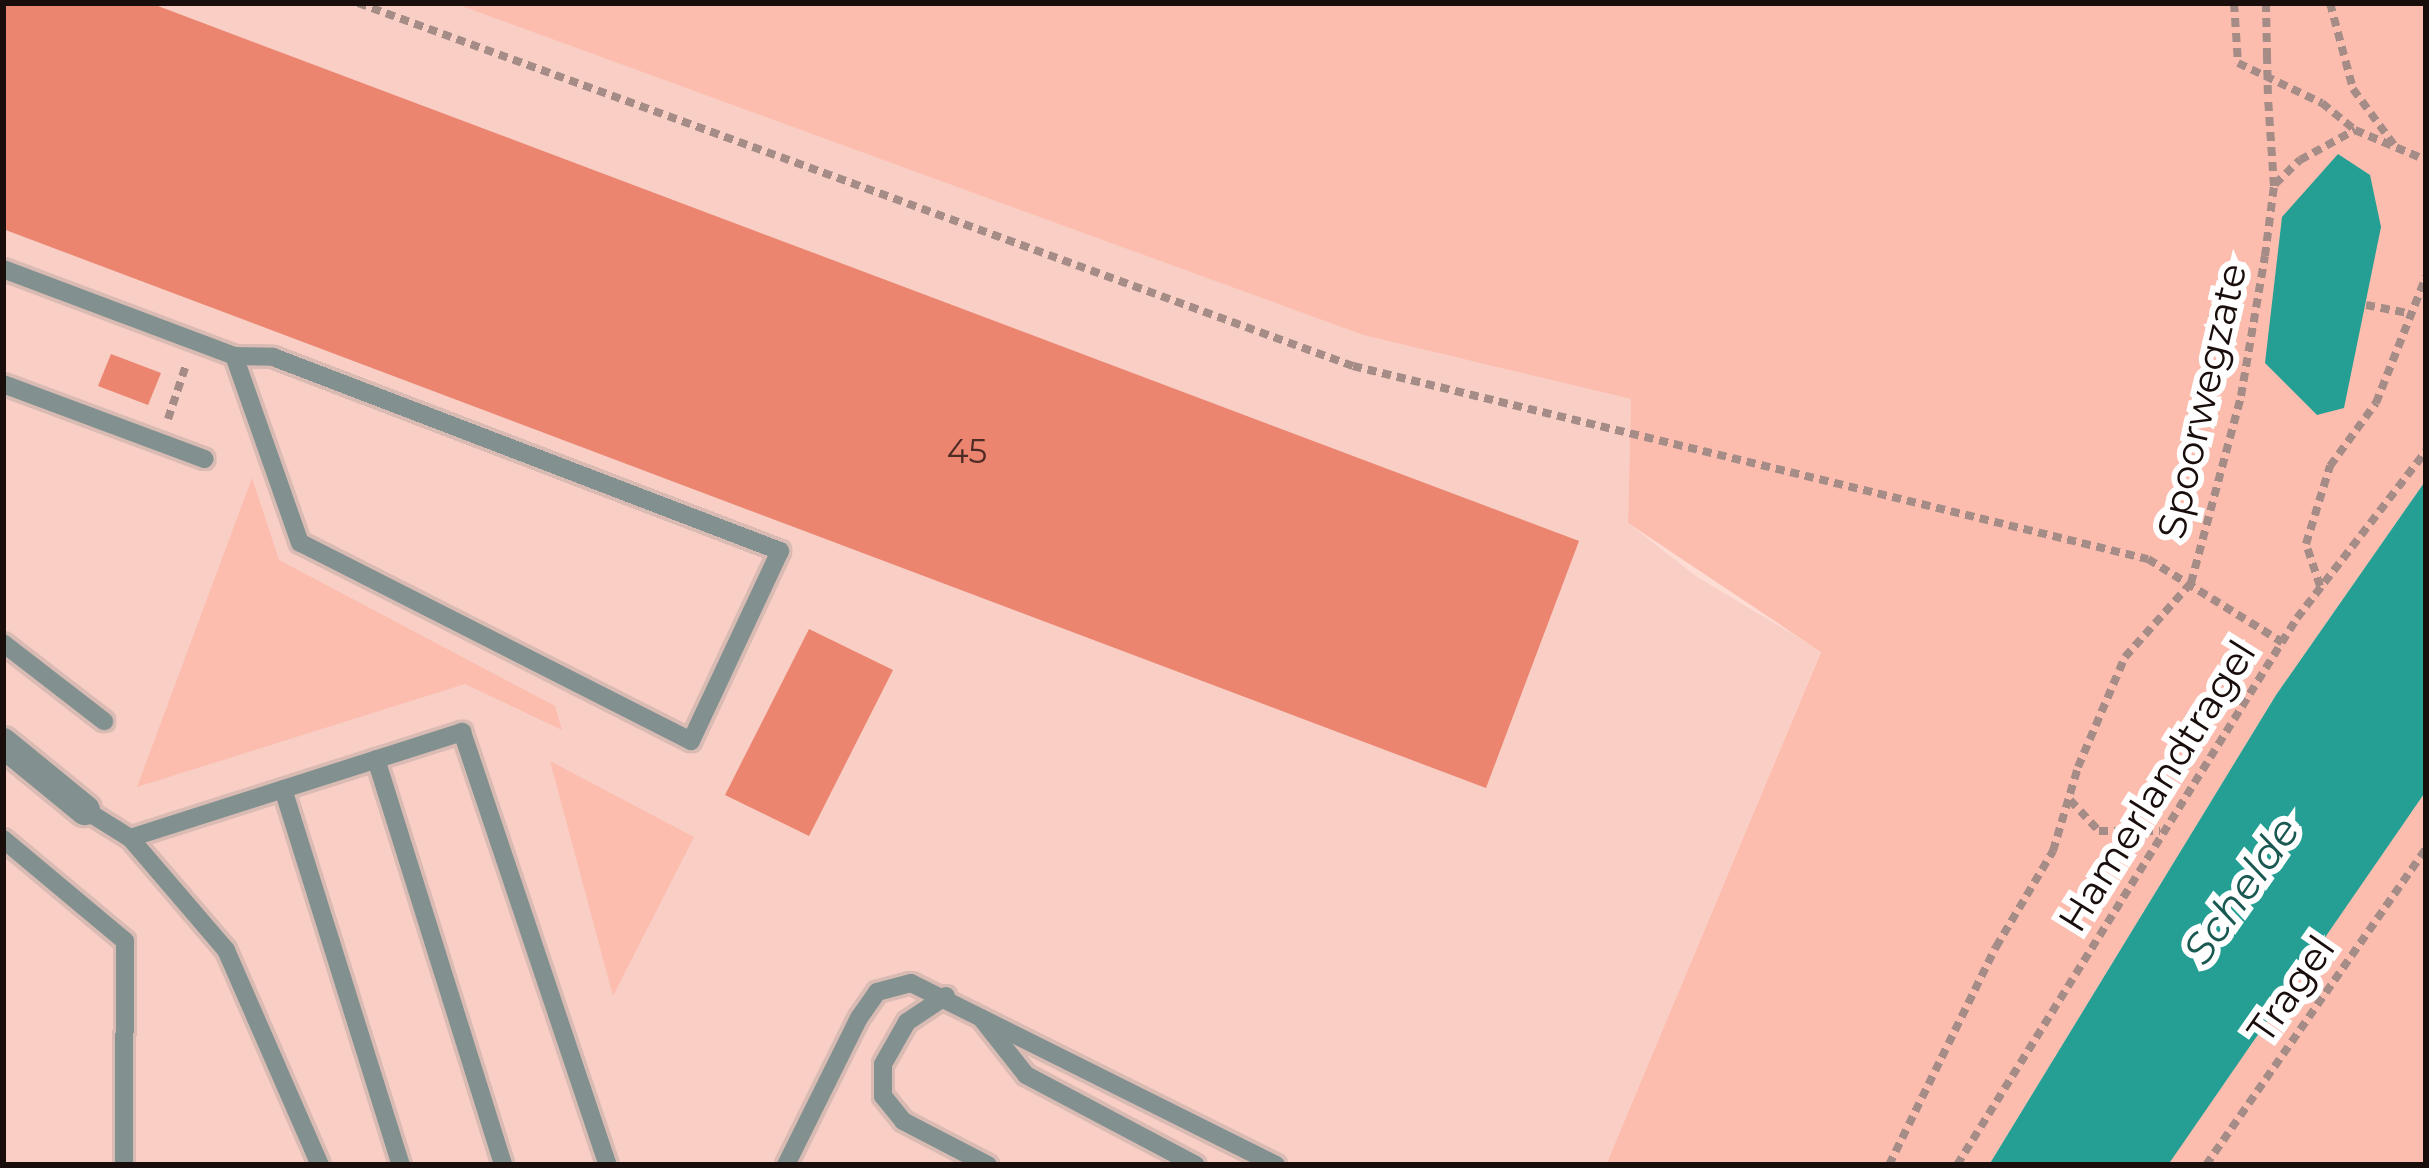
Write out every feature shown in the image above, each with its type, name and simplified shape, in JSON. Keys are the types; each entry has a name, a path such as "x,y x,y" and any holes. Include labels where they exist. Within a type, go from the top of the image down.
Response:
{"street":[{"path":"3,743 86,810"}],"lane":[{"path":"3,269 235,356 273,357 780,551 692,741 300,543 235,356"},
{"path":"3,384 205,459"},
{"path":"3,644 104,721"},
{"path":"130,838 462,732 608,1165"},
{"path":"376,759 503,1165"},
{"path":"283,789 401,1165"},
{"path":"86,810 130,838 226,950 320,1165"},
{"path":"3,839 125,941 124,1165"},
{"path":"786,1165 877,992 911,983 946,996 1257,1161 1276,1165"},
{"path":"946,996 907,1022 883,1064 883,1096 903,1120 988,1165"},
{"path":"977,1013 1026,1076 1196,1165"},
{"path":"1225,1141 1233,1165"}],"path":[{"path":"358,3 1353,366 2148,560 2282,641"},
{"path":"2234,3 2238,64 2322,103 2355,130 2426,160"},
{"name":"Spoorwegzate","path":"1889,1165 1996,947 2054,851 2069,799 2126,658 2191,583 2241,396 2274,185 2266,3"},
{"path":"2330,3 2353,89 2395,146"},
{"path":"2274,185 2300,160 2355,130"},
{"path":"2320,588 2306,544 2330,466 2376,403 2426,277"},
{"path":"2366,304 2408,313"},
{"path":"160,443 194,341"},
{"name":"Hamerlandtragel","path":"1957,1165 2282,641 2426,451"},
{"path":"2069,799 2099,831 2160,831"},
{"name":"Tragel","path":"2206,1165 2426,848"}],"shaded area":[{"path":"3,3 453,3 1363,335 1631,399 1628,523 1697,577 1821,651 1606,1165 3,1165"},
{"path":"453,3 2426,3 2426,480 2276,695 1989,1165 1606,1165 1821,652 1628,523 1631,399 1363,335"},
{"path":"252,478 279,560 555,706 562,730 465,684 137,787"},
{"path":"550,761 694,837 613,996"},
{"path":"2426,791 2426,1165 2168,1165 2194,1122"}],"water":[{"path":"2338,154 2370,175 2381,227 2344,408 2317,415 2265,363 2282,217"},
{"name":"Schelde","path":"2426,480 2426,791 2168,1165 1989,1165 2276,695"}],"building":[{"path":"3,3 150,3 1579,541 1486,788 3,229"},
{"path":"111,354 161,373 148,405 98,386"},
{"path":"809,629 893,670 809,836 725,795"}]}
